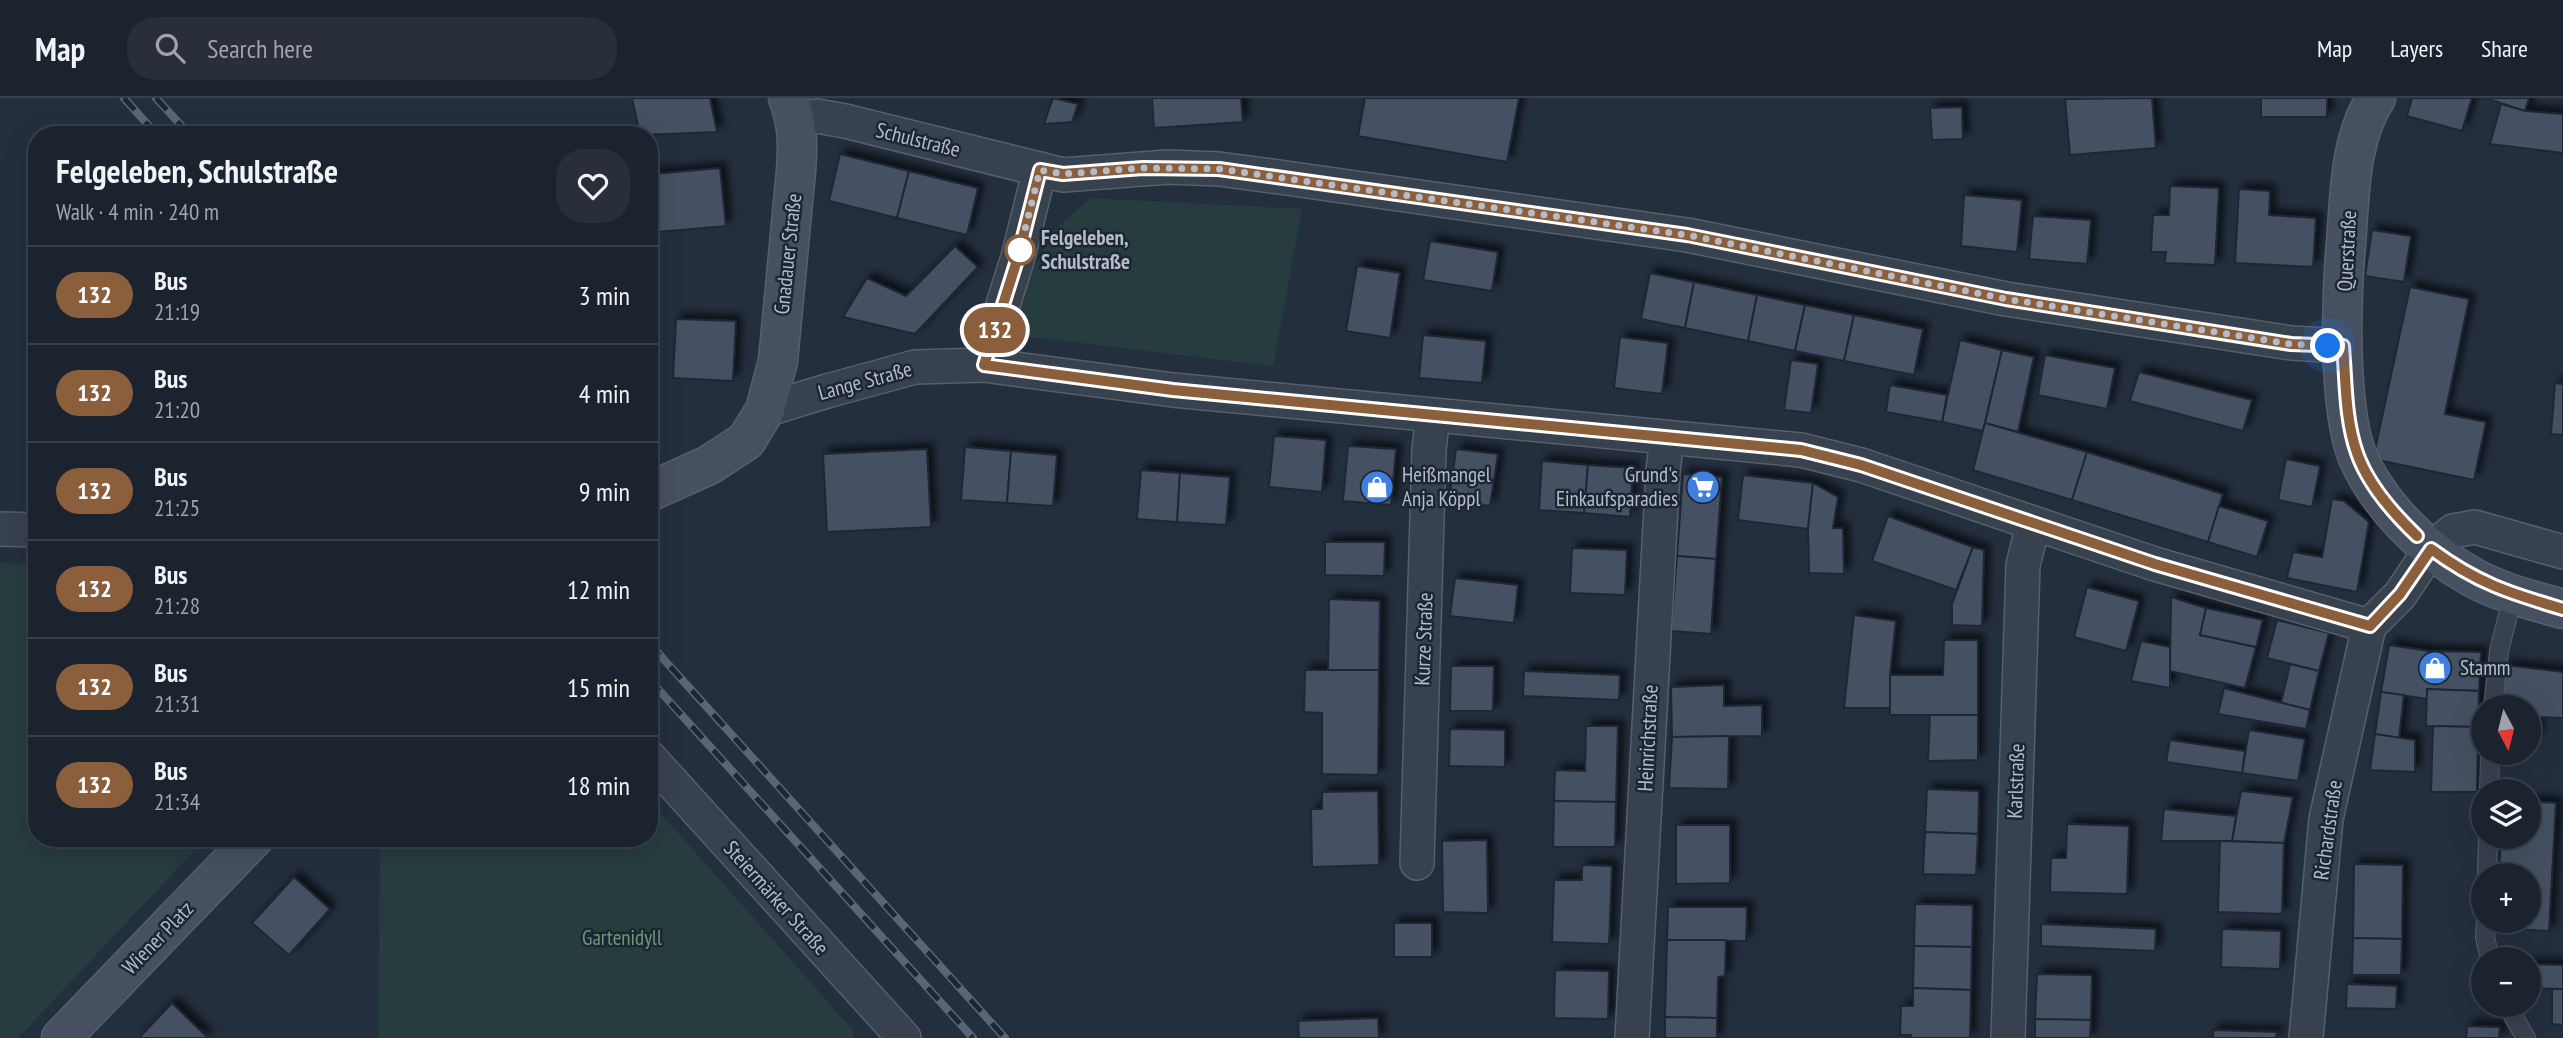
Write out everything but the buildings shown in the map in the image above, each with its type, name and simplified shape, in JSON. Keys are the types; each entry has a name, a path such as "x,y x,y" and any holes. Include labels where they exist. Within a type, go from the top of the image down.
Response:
{"street":[{"name":"Querstraße","path":"2376,98 2367,112 2354,160 2345,258 2343,346 2348,416 2357,454 2377,491 2431,549 2474,578 2513,595 2563,609"},
{"name":"Schulstraße","path":"792,109 817,116 849,110 1040,170 1063,174 1168,167 1219,169 1279,177 1687,235 2006,299 2291,344 2343,346"},
{"name":"Gnadauer Straße","path":"765,411 778,361 796,172 798,144 792,109"},
{"path":"984,365 1018,257 1040,170"},
{"name":"Lange Straße","path":"765,411 915,367 984,365 1173,390 1801,450 1861,465 2155,564 2370,626"},
{"path":"658,488 709,465 746,441 765,411"},
{"name":"Kurze Straße","path":"1418,863 1429,449 1433,416"},
{"name":"Heinrichstraße","path":"1632,1038 1662,471 1667,438"},
{"name":"Karlstraße","path":"2008,1038 2023,565 2033,524"},
{"path":"2370,626 2400,594 2431,549 2453,531 2475,527 2563,552"},
{"path":"0,529 28,530"},
{"name":"Richardstraße","path":"2306,1038 2326,819 2370,626"},
{"name":"Steiermärker Straße","path":"658,767 904,1038"},
{"name":"Wiener Platz","path":"61,1038 245,847"}],"lane":[{"path":"2494,695 2498,651 2513,595"},
{"path":"2514,1017 2526,1038"}],"green space":[{"path":"1090,198 1302,209 1273,366 1023,336 1016,302 1053,232"},
{"path":"0,563 28,564 28,847 198,847 18,1038 0,1038"},
{"name":"Gartenidyll","path":"658,810 853,1030 853,1038 378,1038 380,847 658,847"}],"railway":[{"path":"124,98 149,126"},
{"path":"156,98 182,126"},
{"path":"658,653 1005,1038"},
{"path":"658,689 973,1038"}],"bus line":[{"name":"132","path":"2417,536 2377,491 2357,454 2348,416 2343,346 2291,344 2006,299 1687,235 1219,169 1168,167 1063,174 1040,170 1018,257 984,365 1173,390 1801,450 1861,465 2155,564 2370,626 2400,594 2431,549 2474,578 2513,595 2563,609"}],"place":[{"name":"Felgeleben, Schulstraße","path":"1020,250"},
{"name":"Heißmangel Anja Köppl","path":"1377,487"},
{"name":"Grund's Einkaufsparadies","path":"1703,487"},
{"name":"Stamm","path":"2435,668"}],"route":[{"path":"1020,250 1018,257 1040,170 1063,174 1168,167 1219,169 1687,235 2006,299 2291,344 2328,346"}]}
